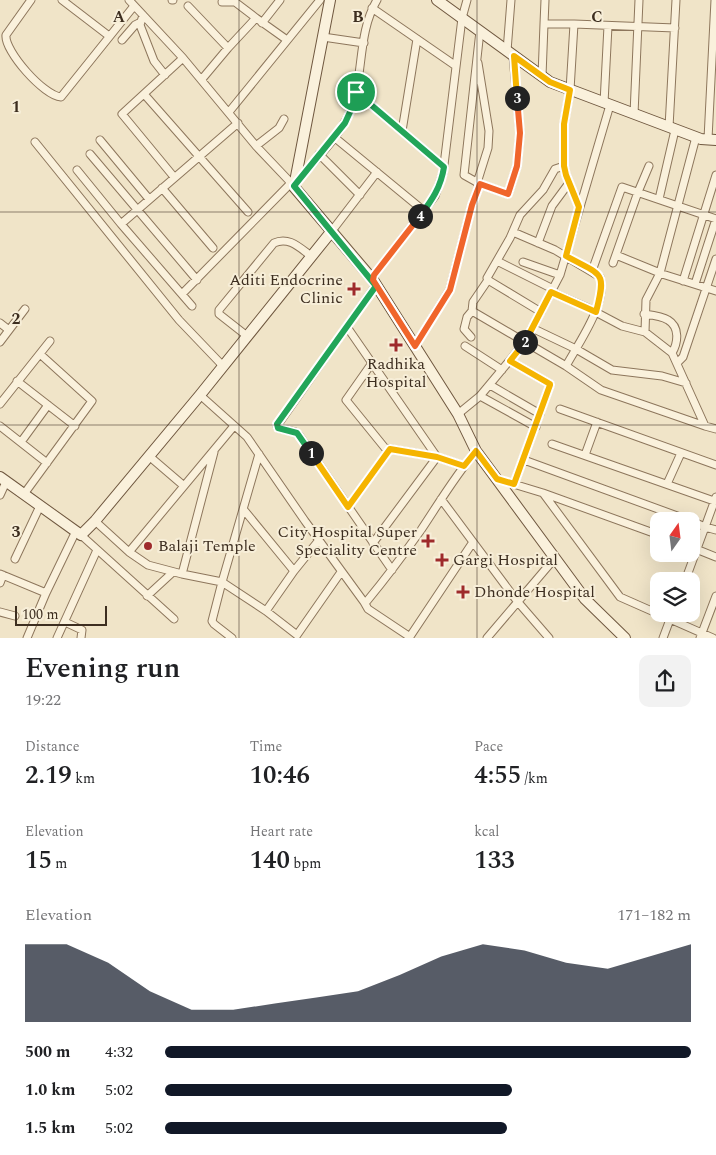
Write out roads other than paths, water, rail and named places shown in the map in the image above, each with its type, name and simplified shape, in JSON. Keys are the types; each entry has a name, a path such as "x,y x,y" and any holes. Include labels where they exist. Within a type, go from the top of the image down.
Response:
{"street":[{"path":"31,0 6,35 6,40 22,66 35,81 58,97 61,97 109,36 131,3 143,15 202,79 256,146 293,185 375,283 458,414 476,451 585,599 625,638"},
{"path":"62,0 109,36"},
{"path":"202,79 228,48 280,0"},
{"path":"307,0 314,6"},
{"path":"229,112 320,0"},
{"path":"293,185 330,0"},
{"path":"182,294 293,185 334,137 350,112 356,92 368,18 377,0"},
{"path":"437,0 550,82 696,138 712,140 715,0"},
{"path":"392,570 299,435 277,426 347,327 375,283 374,275 435,196 440,185 444,167 462,18 467,0"},
{"path":"480,31 464,175 478,183 508,194 517,166 520,133 510,53 510,0"},
{"path":"542,76 545,0"},
{"path":"634,114 639,0"},
{"path":"659,199 672,128 676,0"},
{"path":"222,2 235,2 287,40"},
{"path":"188,6 228,48"},
{"path":"372,8 456,66"},
{"path":"122,40 139,23 143,15"},
{"path":"139,23 154,61 165,75"},
{"path":"544,24 675,28"},
{"path":"574,24 570,90 564,124 564,166 579,207"},
{"path":"458,414 480,396 525,342 560,275 607,104 608,26"},
{"path":"323,37 364,43"},
{"path":"402,131 417,39"},
{"path":"415,346 450,290 488,148 489,131 477,56"},
{"path":"174,177 122,115 183,58"},
{"path":"356,92 444,167"},
{"path":"144,94 248,212"},
{"path":"256,146 279,128 284,119"},
{"path":"113,238 137,210 238,123"},
{"path":"334,137 424,211"},
{"path":"645,332 644,314 648,293 660,273 696,138"},
{"path":"100,140 149,199"},
{"path":"35,142 179,320 223,366"},
{"path":"90,154 196,280"},
{"path":"320,154 360,195"},
{"path":"471,337 464,329 467,317 472,311 473,302 488,280 487,278 523,210 543,190 555,168 564,166"},
{"path":"614,263 638,192 649,166"},
{"path":"78,170 122,226 192,306"},
{"path":"28,638 46,593 78,533 95,521 200,395 377,172"},
{"path":"683,281 716,175"},
{"path":"538,243 552,206 569,183"},
{"path":"592,271 623,187 716,219 695,284"},
{"path":"162,188 212,248"},
{"path":"513,232 566,256 592,271 602,281 596,312 566,366"},
{"path":"247,336 218,312 237,287 267,250 279,240 290,241 311,256"},
{"path":"616,254 660,273 716,291"},
{"path":"677,363 683,357 716,259"},
{"path":"497,261 622,326 645,332 672,352 705,426"},
{"path":"523,262 560,275"},
{"path":"488,280 541,312"},
{"path":"0,342 26,309"},
{"path":"472,311 566,366 601,390 716,429"},
{"path":"644,314 664,318 673,323 677,336 672,352"},
{"path":"0,323 9,330"},
{"path":"347,327 437,457"},
{"path":"532,328 576,349 612,370 662,376 686,383"},
{"path":"0,404 50,341"},
{"path":"465,346 502,370"},
{"path":"24,494 92,403 92,399 40,354"},
{"path":"510,361 550,384 514,484"},
{"path":"372,363 346,400 385,448 437,457 464,466"},
{"path":"17,382 75,426"},
{"path":"490,385 540,414"},
{"path":"200,395 247,437 368,609 410,637 473,542"},
{"path":"480,396 536,427"},
{"path":"21,442 48,405"},
{"path":"560,409 716,465"},
{"path":"585,455 597,422"},
{"path":"0,426 47,463"},
{"path":"129,552 234,426"},
{"path":"552,444 715,499 700,537"},
{"path":"182,574 215,449"},
{"path":"348,507 390,449"},
{"path":"364,602 367,601 392,570 476,451"},
{"path":"667,484 681,453"},
{"path":"232,638 212,621 259,454"},
{"path":"149,456 184,486"},
{"path":"373,543 437,457"},
{"path":"524,460 666,512"},
{"path":"0,495 3,479 78,533 174,619"},
{"path":"497,479 543,492 650,533"},
{"path":"543,492 620,597 650,609"},
{"path":"441,499 517,601 549,638"},
{"path":"15,559 40,506"},
{"path":"244,510 294,571"},
{"path":"95,521 129,552 148,565 222,582 266,611 297,635 342,572"},
{"path":"700,525 716,530"},
{"path":"266,611 318,540"},
{"path":"57,638 97,550"},
{"path":"700,550 716,557"},
{"path":"486,638 555,558"},
{"path":"148,596 173,572"},
{"path":"1,577 46,593"},
{"path":"701,635 716,596"},
{"path":"0,612 15,616"},
{"path":"65,622 82,630 81,638"},
{"path":"663,638 669,622"},
{"path":"679,622 701,635 713,638"}],"place":[{"name":"Aditi Endocrine Clinic","path":"354,289"},
{"name":"Radhika Hospital","path":"396,345"},
{"name":"City Hospital Super Speciality Centre","path":"428,541"},
{"name":"Balaji Temple","path":"148,546"},
{"name":"Gargi Hospital","path":"442,560"},
{"name":"Dhonde Hospital","path":"463,592"}]}
